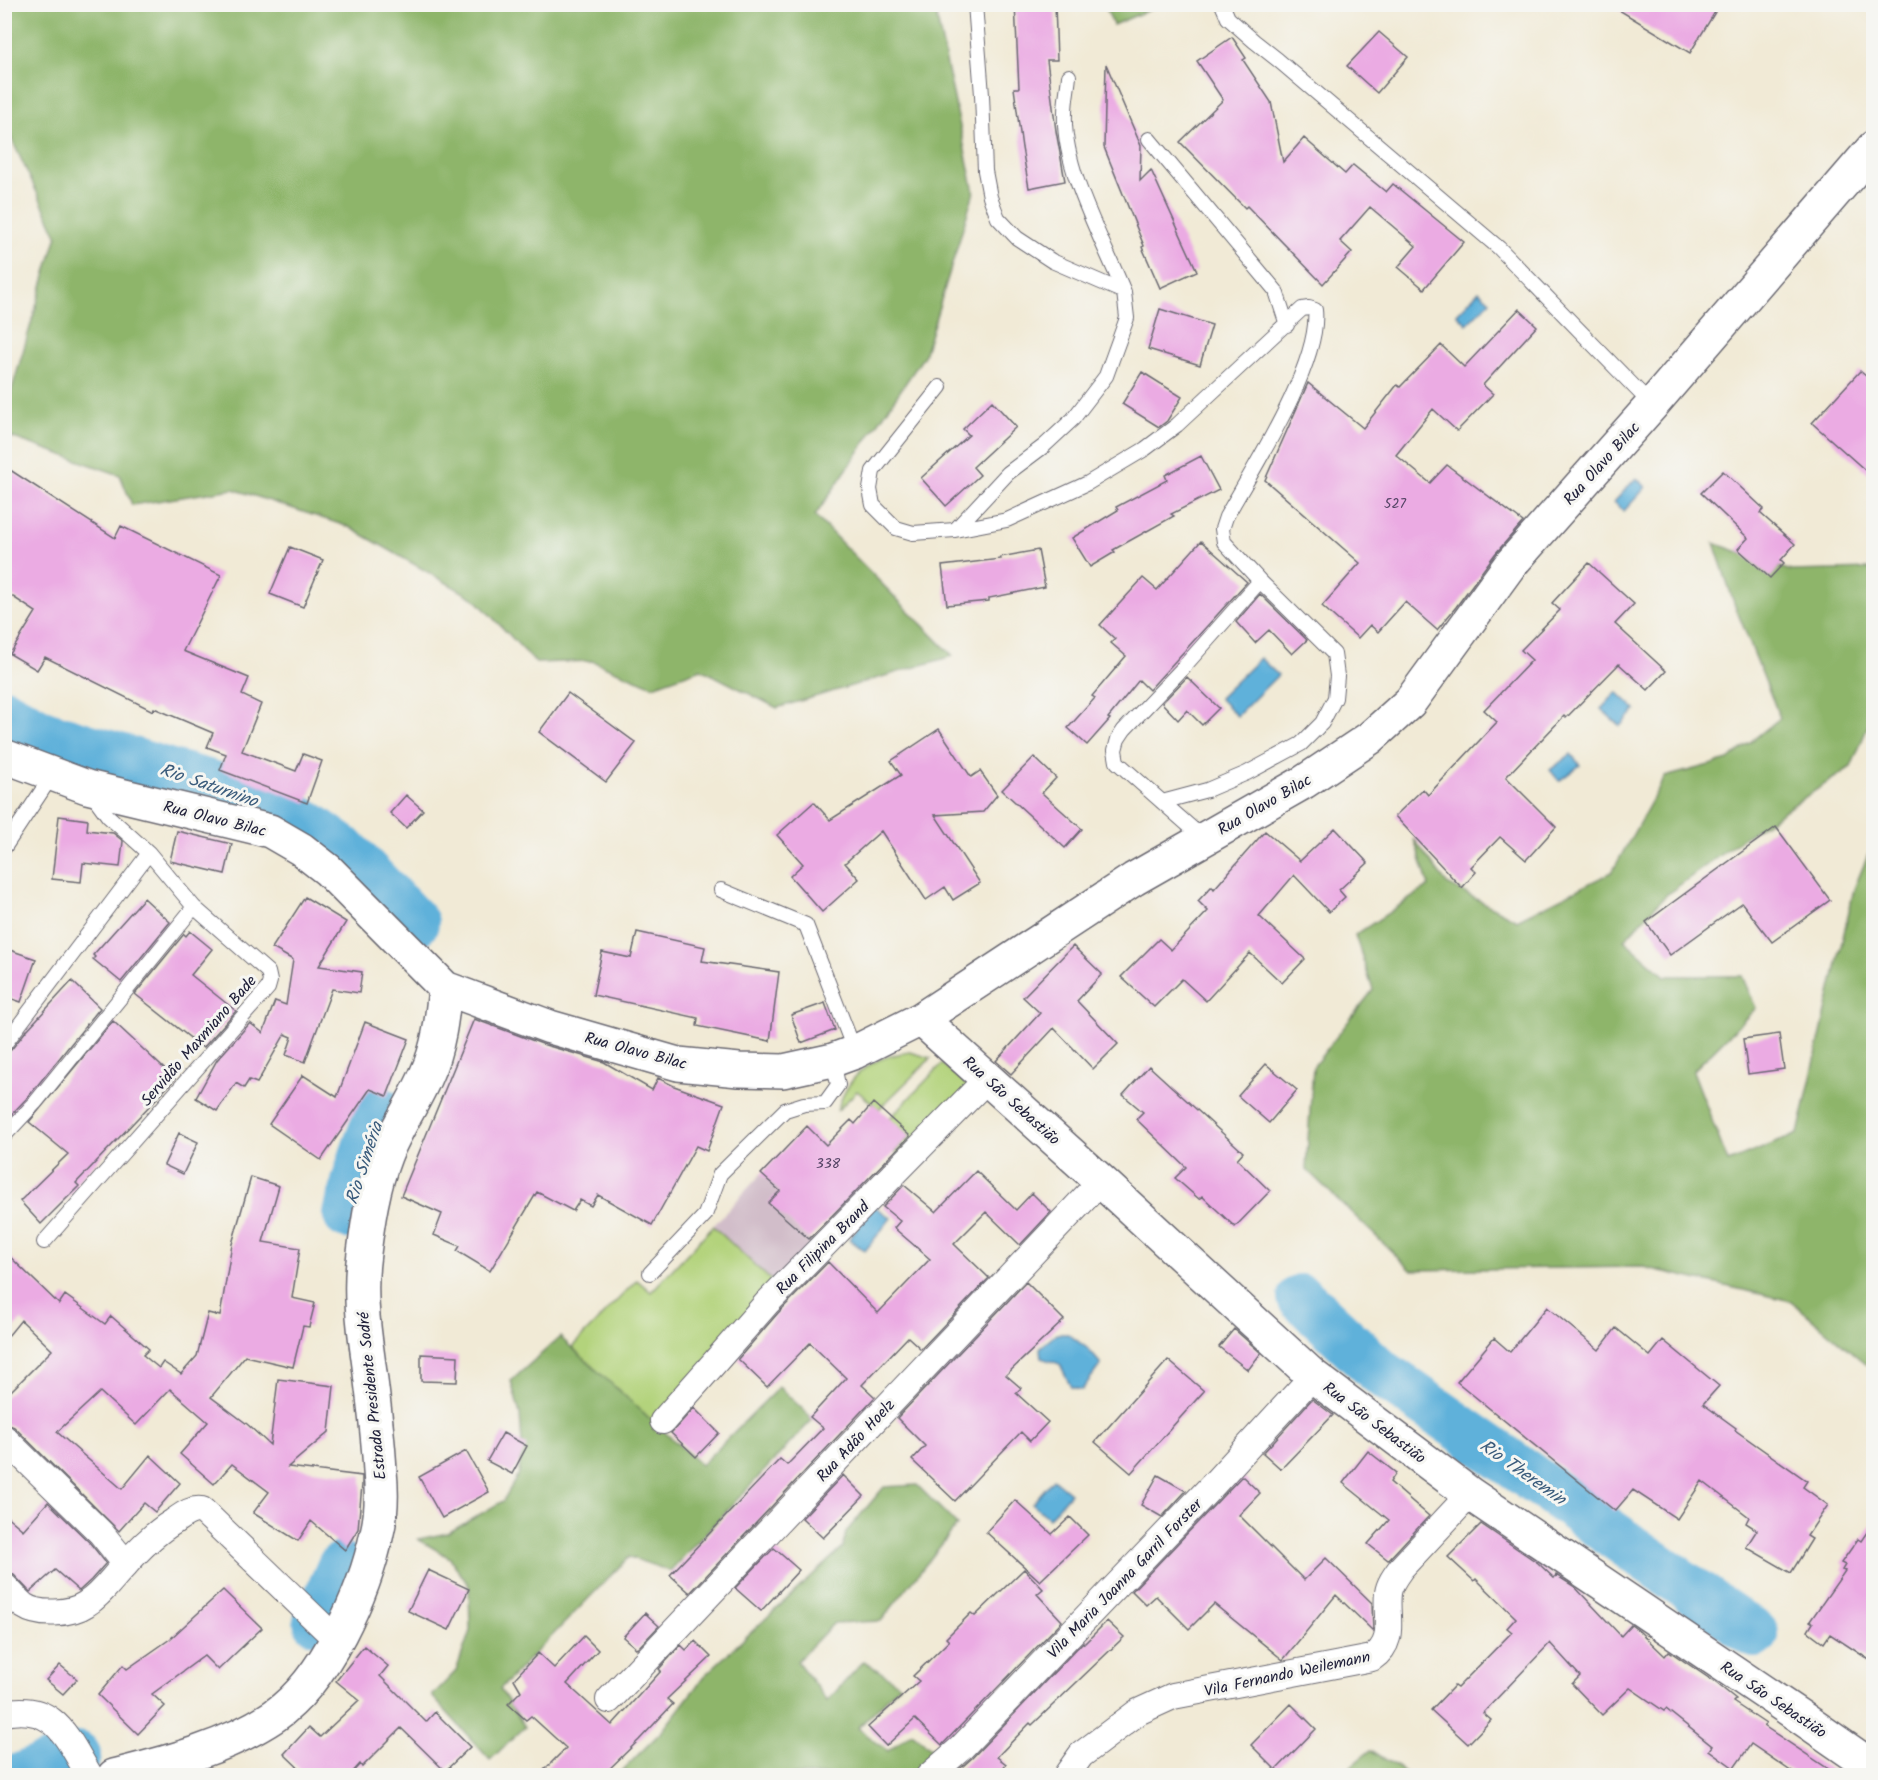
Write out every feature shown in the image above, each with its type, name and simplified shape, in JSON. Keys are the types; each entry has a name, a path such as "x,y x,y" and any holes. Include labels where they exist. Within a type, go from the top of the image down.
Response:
{"main road":[{"name":"Rua Olavo Bilac","path":"4,756 87,787 270,831 301,849 328,870 445,988 550,1027 678,1064 739,1070 783,1071 844,1056 921,1019 1134,879 1304,782 1361,744 1410,702 1510,565 1652,405 1874,147"},
{"name":"Estrada Presidente Sodré","path":"114,1776 195,1754 274,1716 292,1702 305,1686 323,1626 350,1612 378,1531 381,1502 377,1431 360,1281 369,1220 377,1179 385,1157 427,1073 440,1033 445,988"},
{"name":"Rua São Sebastião","path":"921,1019 1313,1376 1470,1494 1874,1768"}],"street":[{"name":"Rua Filipina Brand","path":"663,1421 767,1303 987,1078"},
{"name":"Rua Adão Hoelz","path":"609,1700 1101,1181"},
{"name":"Vila Maria Joanna Garril Forster","path":"929,1776 961,1748 1211,1487 1313,1376"},
{"path":"4,1438 101,1533 126,1564"},
{"name":"Vila Fernando Weilemann","path":"1066,1776 1081,1755 1138,1712 1173,1696 1372,1658 1381,1652 1387,1640 1388,1591 1393,1581 1401,1568 1470,1494"},
{"path":"4,1586 24,1606 45,1613 65,1611 84,1605 102,1592 126,1564 165,1527 193,1510 202,1510 323,1626"},
{"path":"4,1713 17,1710 40,1713 58,1724 90,1776"}],"lane":[{"path":"975,4 986,171 990,196 998,218 1017,238 1052,261 1124,292"},
{"path":"1222,4 1228,18 1254,42 1499,248 1652,405"},
{"path":"955,530 1008,473 1044,446 1072,419 1106,376 1126,318 1124,292 1084,200 1068,145 1065,114 1069,76"},
{"path":"1149,139 1275,291 1287,325"},
{"path":"940,387 873,471 870,489 873,505 896,528 913,533 955,530 1007,520 1088,483 1145,449 1177,425 1302,309 1315,310 1315,328 1303,369 1282,415 1226,517 1222,529 1224,542 1334,654 1337,676 1335,698 1322,723 1301,744 1207,790 1162,802"},
{"path":"1204,839 1117,762 1115,750 1118,739 1131,722 1260,581"},
{"path":"4,848 52,774"},
{"name":"Servidão Maxmiano Bade","path":"44,1242 268,988 270,981 268,972 194,907 150,854 108,816 87,787"},
{"path":"4,1045 150,854"},
{"path":"650,1273 705,1215 720,1174 785,1110 804,1104 825,1103 838,1085 844,1056 806,924 721,890"},
{"path":"4,1137 35,1103 194,907"}],"shaded area":[{"path":"761,1174 780,1191 769,1203 812,1243 775,1284 713,1226"}],"green space":[{"path":"5,4 938,5 937,19 974,192 924,356 815,516 953,656 777,708 701,669 653,686 592,661 536,663 475,599 349,527 233,489 132,505 120,475 5,435 5,413 57,235 5,125"},
{"path":"1105,4 1161,5 1113,25"},
{"path":"1714,543 1791,571 1873,569 1873,714 1851,767 1743,838 1665,896 1624,940 1665,976 1742,976 1756,1008 1693,1071 1728,1162 1798,1134 1854,889 1873,843 1873,1370 1791,1301 1643,1267 1411,1270 1306,1169 1313,1067 1373,990 1355,935 1429,886 1414,839 1447,884 1517,920 1612,872 1665,777 1728,760 1780,718 1735,606"},
{"path":"910,1052 931,1058 879,1109 857,1091 837,1111 847,1088 861,1071 884,1058"},
{"path":"942,1064 972,1089 904,1160 895,1152 910,1136 889,1119"},
{"path":"713,1226 775,1284 656,1424 572,1347 637,1280 651,1292"},
{"path":"560,1337 701,1465 779,1387 813,1419 670,1571 629,1557 500,1689 525,1727 490,1760 432,1696 456,1671 470,1631 469,1586 450,1558 418,1539 448,1533 503,1501 519,1473 522,1444 520,1414 511,1381"},
{"path":"917,1485 957,1525 881,1621 834,1623 797,1661 827,1701 864,1661 900,1685 858,1728 888,1751 912,1733 945,1760 930,1775 617,1776 663,1730 706,1674 843,1547 846,1532 884,1487"},
{"path":"1371,1750 1409,1775 1340,1775"}],"water":[{"path":"1479,291 1490,301 1467,324 1457,314"},
{"path":"1636,478 1646,487 1624,511 1614,502"},
{"path":"1260,658 1278,675 1237,716 1219,698"},
{"path":"1617,692 1636,710 1620,726 1601,709"},
{"path":"1571,754 1580,765 1559,781 1550,770"},
{"path":"874,1206 891,1218 865,1251 849,1239"},
{"path":"1056,1334 1068,1334 1087,1348 1101,1364 1082,1390 1071,1387 1060,1364 1041,1358 1040,1348"},
{"path":"1053,1479 1070,1493 1049,1518 1032,1504"}],"building":[{"path":"1015,4 1055,4 1057,60 1047,60 1065,181 1029,188 1014,88 1019,88"},
{"path":"1609,4 1720,4 1690,53"},
{"path":"1379,32 1408,57 1377,93 1347,66"},
{"path":"1232,37 1246,58 1243,60 1271,102 1283,162 1304,138 1345,174 1353,165 1386,192 1393,184 1464,242 1424,289 1398,267 1416,246 1370,207 1340,241 1352,252 1323,284 1180,142 1223,100 1197,61"},
{"path":"1106,64 1141,146 1140,181 1151,170 1197,271 1160,288 1104,147"},
{"path":"1160,309 1212,325 1200,365 1148,349"},
{"path":"1519,309 1537,326 1483,385 1493,394 1457,431 1433,409 1396,455 1430,483 1447,465 1523,522 1495,554 1437,630 1405,602 1378,632 1370,625 1358,638 1322,606 1360,563 1265,480 1308,383 1363,428 1397,385 1400,387 1441,345 1464,367"},
{"path":"1860,371 1874,383 1874,478 1812,423"},
{"path":"1142,372 1182,397 1167,421 1159,427 1122,404"},
{"path":"992,401 1016,427 973,467 980,475 946,506 921,478 969,435 963,429"},
{"path":"1201,456 1219,490 1171,514 1174,516 1113,550 1115,552 1090,567 1072,538 1118,510 1116,507 1167,480 1165,475"},
{"path":"4,466 115,538 121,526 221,575 183,651 249,678 242,695 261,704 242,751 296,771 303,754 322,761 307,803 220,770 226,754 207,747 213,733 154,708 153,711 45,657 37,670 10,654 36,612 4,591"},
{"path":"1723,471 1764,509 1760,513 1795,544 1781,560 1784,563 1770,578 1738,549 1748,538 1701,493"},
{"path":"1201,541 1247,582 1149,690 1139,680 1087,745 1068,728 1095,698 1092,696 1126,656 1111,643 1115,639 1100,625 1143,578 1157,590"},
{"path":"290,547 323,560 303,607 270,594"},
{"path":"1038,550 1045,587 989,598 989,601 947,605 942,566 1001,559 1000,557"},
{"path":"1589,563 1634,604 1615,624 1666,671 1648,690 1619,664 1566,718 1564,716 1506,777 1556,827 1526,860 1500,837 1471,867 1476,872 1462,888 1395,816 1423,789 1428,795 1497,722 1484,710 1532,660 1521,650 1560,610 1552,603"},
{"path":"1260,594 1307,640 1292,654 1269,630 1255,643 1236,622"},
{"path":"1187,677 1219,708 1202,725 1187,710 1178,720 1162,703"},
{"path":"568,693 636,743 606,782 539,732"},
{"path":"939,729 971,777 980,771 997,795 983,812 935,815 980,883 953,900 945,887 926,900 881,831 845,863 859,879 822,912 790,876 803,864 777,835 814,802 830,820 901,775 891,761"},
{"path":"1034,757 1056,778 1042,793 1082,829 1065,848 1002,790"},
{"path":"406,795 423,810 406,828 390,813"},
{"path":"59,816 88,820 87,830 113,833 123,841 120,867 83,863 81,882 52,879"},
{"path":"1776,827 1830,900 1772,942 1742,903 1670,955 1646,922"},
{"path":"1335,828 1368,863 1339,890 1345,897 1329,912 1294,875 1259,916 1305,959 1282,983 1250,953 1206,1001 1182,979 1154,1007 1121,977 1159,939 1171,950 1208,911 1198,901 1212,886 1214,889 1265,831 1300,861"},
{"path":"177,831 232,844 225,874 170,861"},
{"path":"305,897 346,922 319,966 362,972 359,993 332,989 305,1062 286,1055 292,1037 285,1034 257,1083 249,1080 244,1088 236,1083 217,1111 196,1098 217,1060 250,1023 263,1033 275,1001 286,1005 293,960 272,948"},
{"path":"144,898 170,922 121,982 93,959 95,957 93,955"},
{"path":"190,931 212,949 191,975 236,1011 203,1048 135,994 184,934 186,936"},
{"path":"637,932 705,947 702,961 779,972 770,1041 697,1026 698,1018 593,995 602,952 631,958"},
{"path":"1073,946 1102,974 1077,1001 1118,1044 1093,1069 1054,1028 1011,1074 996,1061 1040,1013 1023,997"},
{"path":"4,948 36,959 21,1002 4,996"},
{"path":"72,981 100,1008 28,1097 4,1122 4,1054 11,1050"},
{"path":"825,1003 835,1030 801,1043 791,1015"},
{"path":"474,1019 545,1045 604,1062 652,1090 658,1078 724,1104 707,1151 696,1146 652,1225 598,1195 591,1206 580,1200 573,1211 537,1192 490,1271 457,1251 460,1246 434,1235 442,1214 401,1196"},
{"path":"113,1021 175,1079 76,1183 79,1186 41,1224 20,1201 68,1154 29,1122"},
{"path":"365,1022 409,1039 387,1096 370,1089 321,1160 269,1124 303,1075 337,1097"},
{"path":"1779,1034 1784,1069 1748,1074 1743,1039"},
{"path":"1266,1064 1297,1090 1269,1123 1238,1096"},
{"path":"1149,1066 1243,1152 1237,1159 1270,1191 1235,1227 1202,1196 1199,1199 1175,1178 1186,1167 1136,1119 1143,1112 1123,1095"},
{"path":"873,1103 910,1136 809,1239 768,1203 780,1191 761,1174 807,1126 826,1145 851,1120 855,1124"},
{"path":"179,1133 198,1142 183,1174 164,1165"},
{"path":"976,1171 1016,1210 1032,1193 1051,1212 1020,1245 986,1212 954,1244 989,1278 921,1349 908,1337 862,1385 875,1397 690,1593 670,1575 780,1459 787,1465 823,1428 810,1417 846,1378 810,1343 767,1387 738,1359 778,1313 828,1262 878,1313 930,1259 894,1228 900,1221 883,1207 904,1185 936,1212"},
{"path":"251,1177 279,1186 263,1242 300,1248 292,1298 315,1303 309,1327 303,1326 293,1367 245,1356 211,1397 270,1445 278,1379 334,1386 329,1432 288,1467 362,1476 358,1529 345,1550 311,1521 298,1541 253,1513 269,1492 232,1464 214,1484 180,1454 208,1422 170,1389 136,1425 100,1392 57,1432 122,1489 150,1455 180,1483 155,1512 144,1503 119,1531 14,1427 4,1423 4,1398 52,1350 21,1320 4,1341 4,1251 59,1304 65,1295 105,1324 111,1316 149,1349 143,1355 159,1368 163,1362 181,1374 197,1356 208,1313 220,1316 232,1244"},
{"path":"1026,1282 1064,1320 1006,1375 1021,1388 1016,1393 1048,1422 1030,1441 1021,1432 955,1501 912,1460 925,1446 897,1418"},
{"path":"1547,1307 1599,1350 1616,1328 1650,1356 1663,1340 1719,1386 1703,1404 1736,1428 1735,1430 1807,1481 1803,1487 1828,1505 1807,1536 1812,1539 1791,1573 1746,1547 1757,1530 1746,1523 1749,1517 1702,1481 1677,1519 1633,1490 1615,1511 1457,1382 1494,1338 1510,1352"},
{"path":"1234,1329 1261,1353 1248,1370 1219,1347"},
{"path":"421,1354 458,1356 457,1382 421,1381"},
{"path":"1168,1360 1204,1391 1131,1473 1095,1442"},
{"path":"1312,1399 1333,1415 1281,1469 1263,1453"},
{"path":"694,1408 719,1433 696,1457 671,1433"},
{"path":"503,1433 527,1446 512,1474 487,1461"},
{"path":"466,1451 489,1492 442,1518 419,1477"},
{"path":"1368,1451 1396,1473 1390,1482 1429,1516 1388,1560 1368,1544 1389,1520 1343,1483"},
{"path":"843,1475 864,1496 823,1538 802,1518"},
{"path":"1158,1475 1186,1491 1162,1517 1141,1505"},
{"path":"1242,1476 1260,1493 1239,1515 1304,1580 1326,1558 1372,1603 1373,1631 1336,1595 1283,1660 1214,1604 1189,1629 1156,1596 1146,1605 1132,1591"},
{"path":"1015,1500 1052,1534 1070,1517 1088,1535 1040,1581 986,1532"},
{"path":"48,1502 90,1543 106,1563 79,1591 55,1570 30,1592 14,1575 4,1569 4,1514 23,1530"},
{"path":"1874,1522 1874,1663 1830,1634 1824,1643 1808,1631 1813,1623 1810,1621 1845,1571 1842,1570 1845,1565 1841,1563 1858,1539 1861,1541"},
{"path":"1481,1524 1538,1563 1554,1578 1556,1575 1575,1587 1621,1636 1631,1625 1665,1656 1669,1651 1716,1683 1736,1699 1733,1702 1766,1724 1764,1726 1839,1776 1798,1776 1751,1744 1734,1768 1709,1750 1712,1746 1666,1709 1664,1711 1630,1688 1602,1715 1572,1684 1580,1676 1550,1643 1483,1713 1491,1720 1468,1744 1431,1710 1454,1686 1457,1688 1512,1632 1507,1628 1516,1618 1476,1579 1474,1581 1448,1557"},
{"path":"774,1548 799,1570 761,1611 735,1588"},
{"path":"1024,1569 1043,1589 1037,1594 1062,1621 942,1745 915,1719 886,1746 868,1727 919,1681 913,1676 949,1641 946,1638 971,1613 975,1616"},
{"path":"428,1570 469,1589 449,1630 408,1611"},
{"path":"223,1590 262,1628 218,1670 204,1656 152,1694 165,1706 138,1734 98,1695 123,1665 127,1669 170,1639"},
{"path":"645,1613 659,1626 637,1649 623,1637"},
{"path":"1107,1621 1124,1637 1032,1725 1030,1723 997,1757 1006,1764 997,1776 952,1776 1083,1642 1084,1644"},
{"path":"584,1636 598,1650 567,1684 612,1725 661,1671 659,1669 681,1645 686,1650 695,1641 711,1657 667,1699 673,1704 602,1776 538,1776 566,1748 531,1716 526,1720 508,1704 521,1691 514,1679 538,1653 554,1668"},
{"path":"364,1646 388,1666 380,1676 426,1722 435,1712 470,1747 445,1771 401,1728 362,1767 360,1764 349,1776 307,1776 284,1754 309,1727 320,1737 359,1700 336,1681"},
{"path":"60,1665 77,1679 63,1694 46,1680"},
{"path":"1291,1704 1316,1729 1276,1770 1251,1745"}],"waterway":[{"name":"Rio Saturnino","path":"4,712 44,734 240,792 306,823 348,853 415,923"},
{"name":"Rio Siméria","path":"347,1215 361,1162 381,1111"},
{"name":"Rio Theremin","path":"1301,1298 1379,1371 1755,1634"},
{"name":"Rio Siméria","path":"317,1621 341,1566"},
{"name":"Rio Siméria","path":"22,1776 77,1755"}]}
